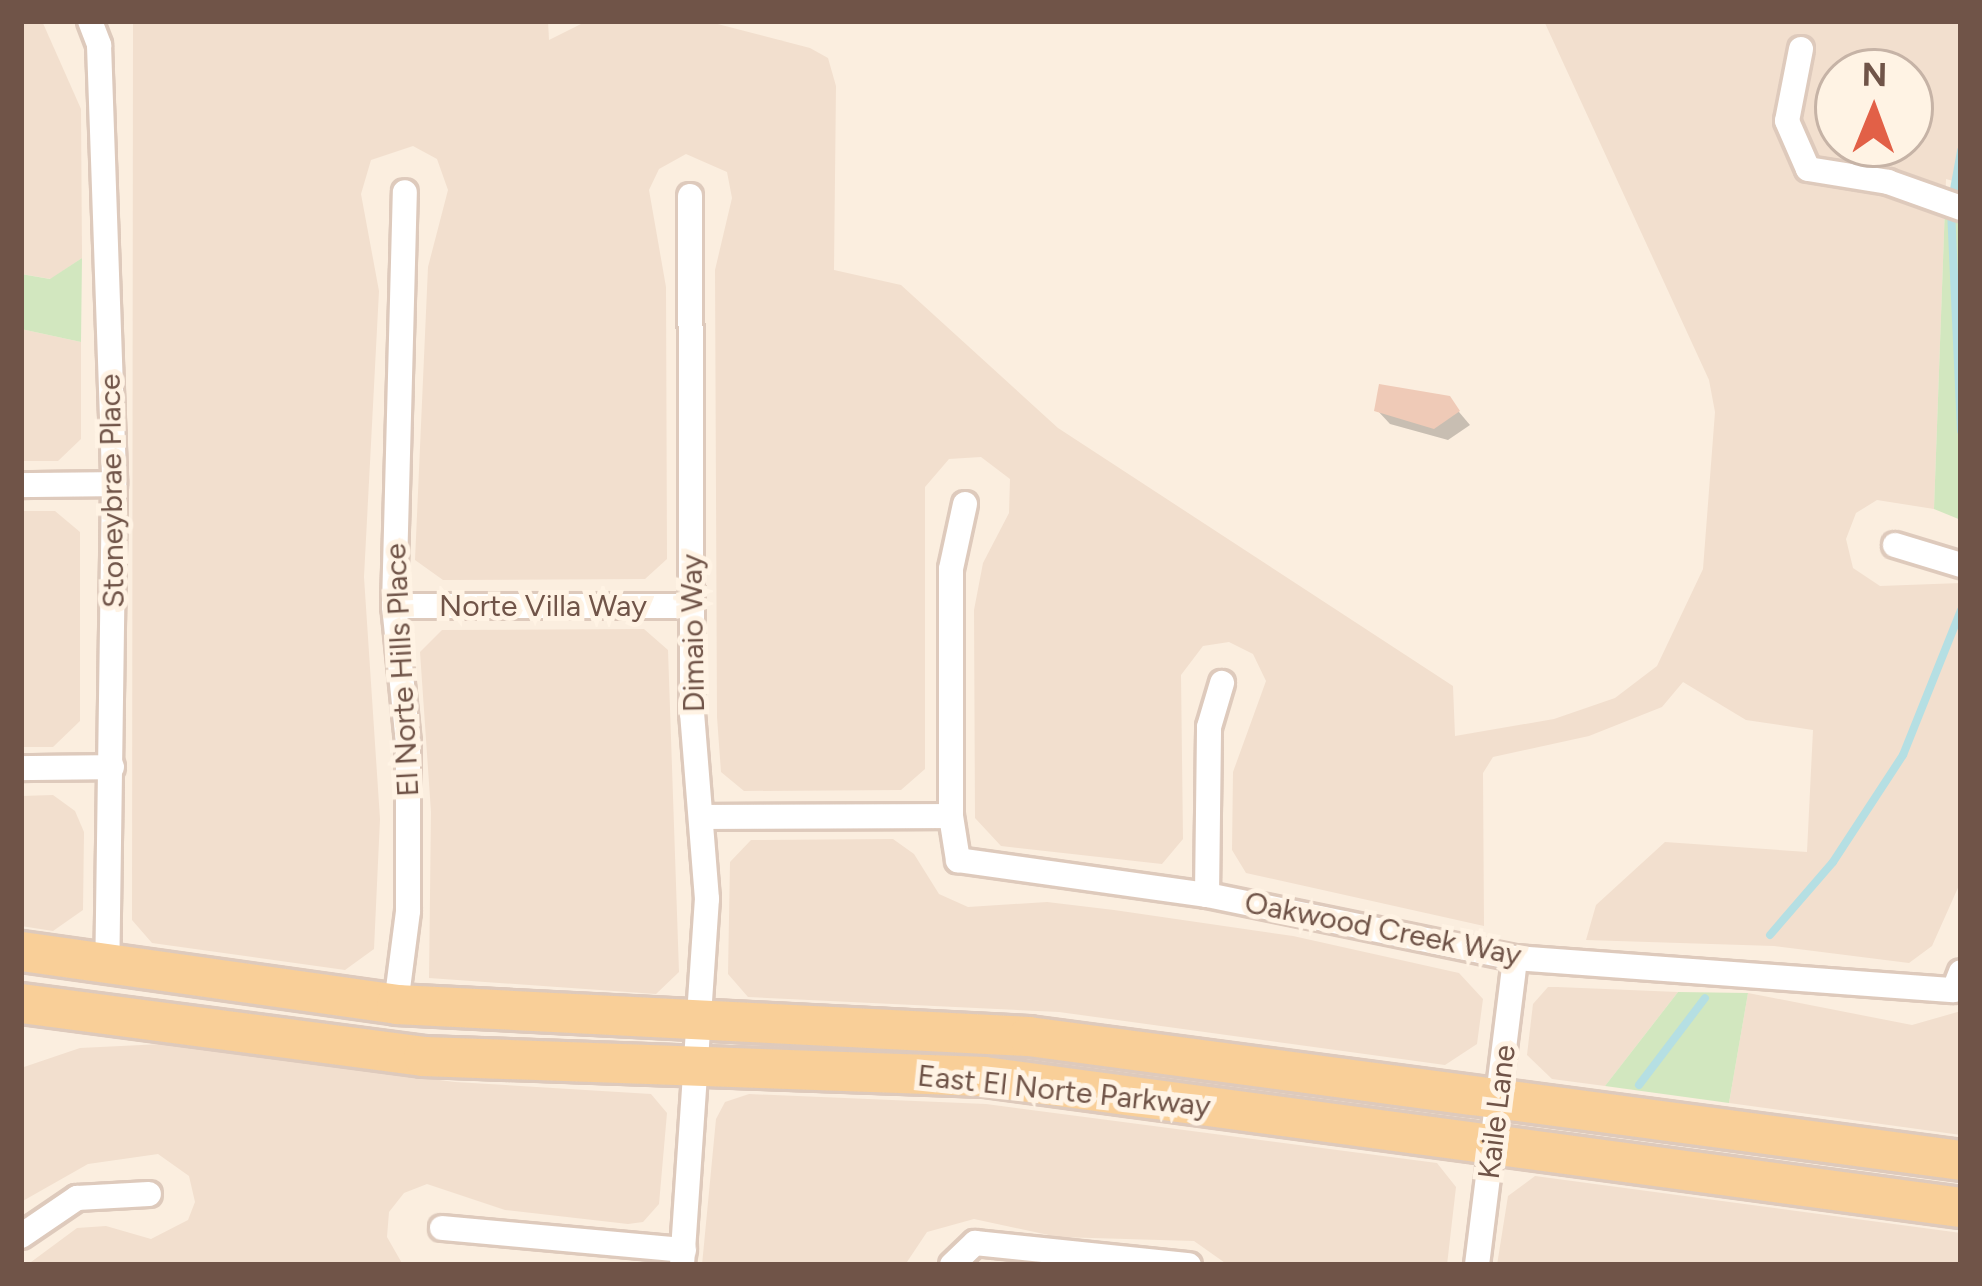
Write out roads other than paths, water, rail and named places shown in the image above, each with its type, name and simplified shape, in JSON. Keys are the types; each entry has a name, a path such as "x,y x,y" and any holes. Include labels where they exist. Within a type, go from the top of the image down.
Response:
{"main road":[{"name":"East El Norte Parkway","path":"21,951 396,1004 698,1023 1028,1036 1498,1103 1961,1160"},
{"name":"East El Norte Parkway","path":"21,1003 423,1056 693,1070 984,1076 1493,1148 1961,1207"}],"street":[{"name":"Stoneybrae Place","path":"90,21 99,45 114,484 107,963"},
{"path":"1801,49 1787,121 1808,169 1888,182 1961,208"},
{"name":"El Norte Hills Place","path":"396,1004 408,911 409,743 394,606 405,192"},
{"name":"Dimaio Way","path":"683,1257 698,1023 702,817 692,606 690,196"},
{"path":"21,485 114,484"},
{"path":"702,817 951,816 951,569 964,504"},
{"path":"1895,544 1961,565"},
{"name":"Norte Villa Way","path":"394,606 692,606"},
{"path":"1207,895 1209,727 1222,683"},
{"path":"21,768 112,766"},
{"name":"Oakwood Creek Way","path":"951,816 958,860 1207,895 1515,958 1957,981"},
{"name":"Kaile Lane","path":"1477,1265 1515,958"},
{"path":"21,1236 77,1198 149,1194"},
{"path":"442,1228 683,1257"},
{"path":"952,1265 975,1243 1190,1265"}],"waterway":[{"path":"1953,195 1961,151"},
{"path":"1951,210 1961,431"},
{"path":"1770,935 1833,862 1903,755 1961,610"},
{"path":"1639,1085 1705,998"}]}
